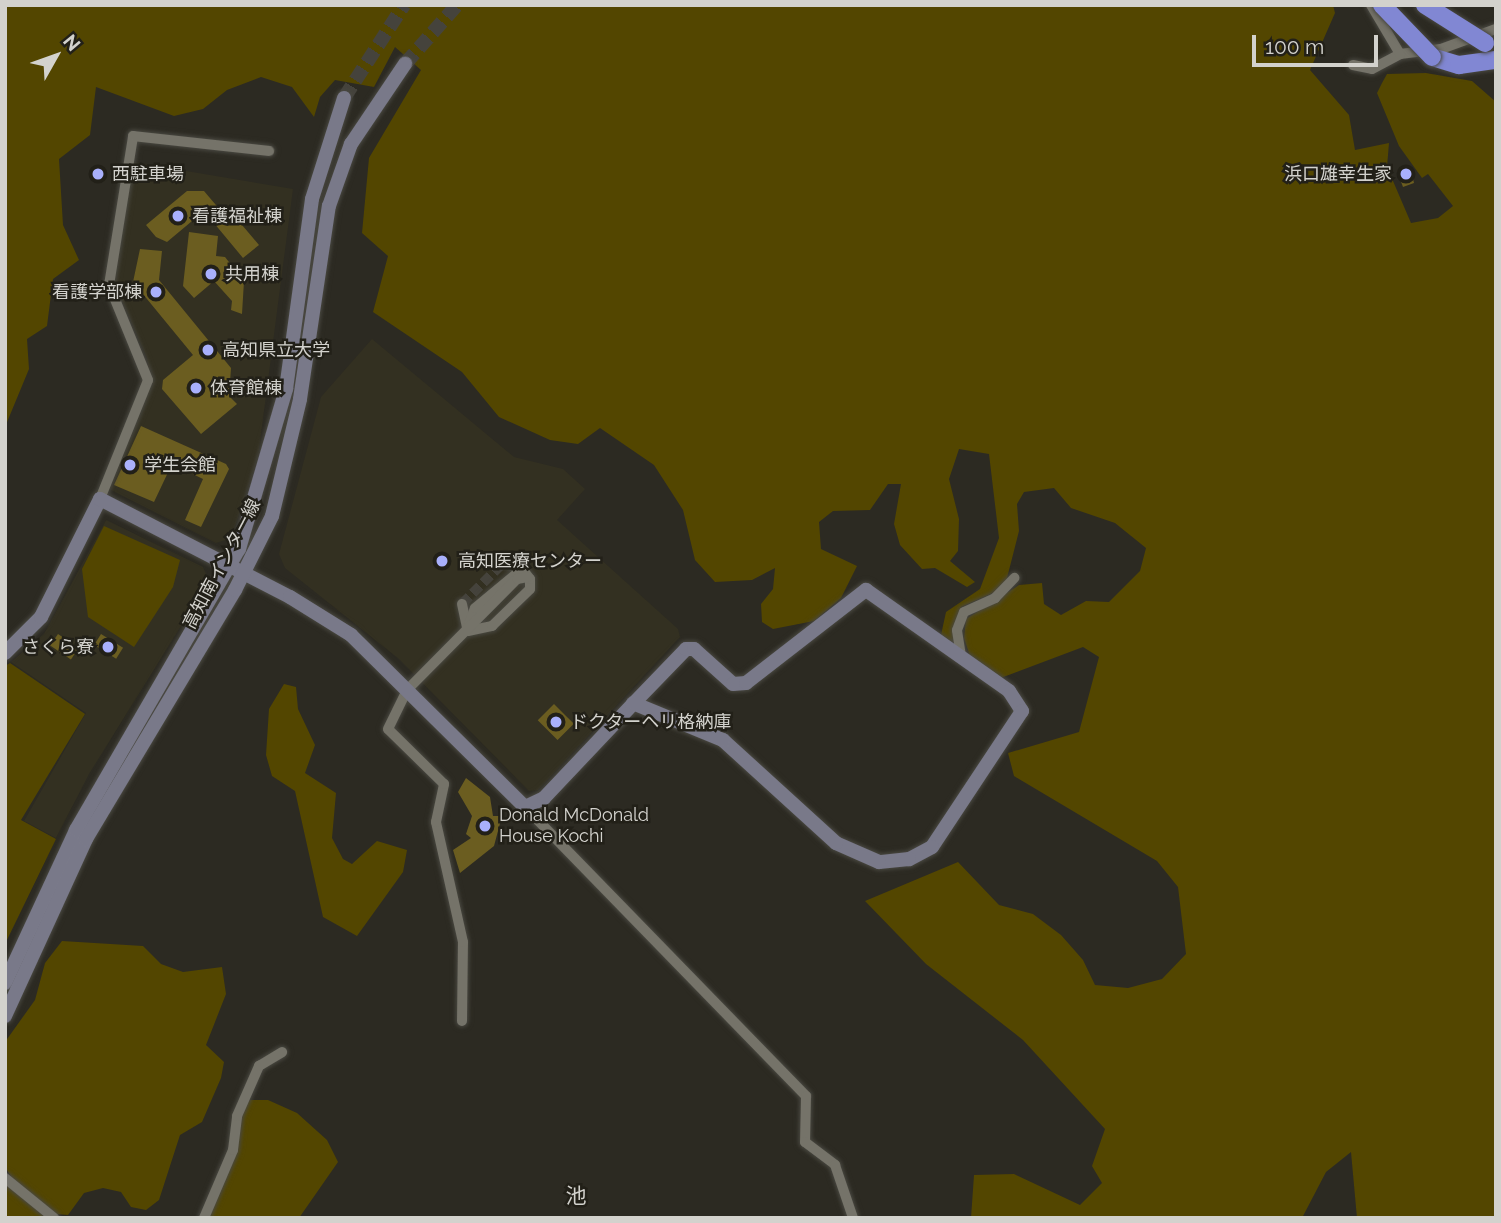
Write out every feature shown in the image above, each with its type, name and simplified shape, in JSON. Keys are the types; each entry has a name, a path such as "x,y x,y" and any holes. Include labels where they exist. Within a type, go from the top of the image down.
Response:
{"highway":[{"path":"1382,5 1432,57 1459,65 1496,60"},
{"path":"1425,5 1492,41"}],"main road":[{"name":"高知南インター線","path":"5,983 76,830 272,516 290,454 329,206 351,144 405,64"},
{"name":"高知南インター線","path":"5,1016 86,839 236,570 272,449 286,389 312,199 344,98"},
{"path":"5,653 41,617 100,499 342,629 524,807 544,798 633,703 690,648 733,684 746,683 866,590 1018,698 1022,711 932,847 888,862 842,847 723,740 633,703"}],"street":[{"path":"1371,5 1400,54"},
{"path":"1353,65 1372,69 1400,54 1492,41"},
{"path":"100,499 148,380 109,285 133,136 269,150"},
{"path":"504,562 525,573"},
{"path":"461,1021 463,942 436,822 444,784 388,729 407,690 468,631 475,608 525,573"},
{"path":"468,631 492,626 525,596 525,573"},
{"path":"961,656 957,630 964,612 995,598 1014,578"},
{"path":"462,604 468,631"},
{"path":"524,807 806,1096 805,1142 835,1165 853,1218"},
{"path":"204,1218 233,1150 237,1116 259,1066 282,1052"},
{"path":"7,1185 54,1218"}],"shaded area":[{"path":"5,5 1333,5 1335,13 1310,70 1349,115 1355,150 1389,143 1387,167 1411,223 1438,218 1453,206 1428,174 1422,178 1399,146 1377,93 1387,74 1426,73 1472,81 1496,102 1496,1218 1357,1218 1351,1152 1326,1172 1302,1218 971,1218 974,1175 1014,1174 1080,1205 1102,1183 1092,1166 1105,1129 1023,1040 926,964 865,901 958,862 999,905 1033,914 1061,935 1083,960 1095,985 1128,988 1162,979 1186,954 1178,887 1157,861 1014,776 1008,753 1079,732 1099,657 1083,647 998,679 971,659 964,638 966,619 1019,585 1042,583 1044,604 1061,615 1086,601 1109,602 1140,571 1146,548 1115,523 1071,508 1054,488 1024,492 1017,504 1019,531 1007,578 995,592 961,607 955,644 941,635 946,612 980,589 999,538 989,454 959,449 949,479 959,519 958,551 950,561 975,582 967,587 935,568 922,569 900,545 894,524 901,484 888,484 870,510 833,511 819,522 821,549 857,566 841,598 814,621 773,629 762,622 761,604 773,589 775,568 752,580 715,582 695,560 683,510 654,465 600,428 578,444 550,440 499,417 462,372 373,312 388,256 362,233 369,158 421,70 395,47 374,87 335,80 320,97 314,117 292,87 261,77 227,90 203,109 174,116 96,87 90,135 59,159 63,225 79,260 53,279 47,326 27,339 29,369 5,427"},
{"name":"高知県立大学","path":"133,162 293,189 258,457 231,538 216,543 109,489 151,382 147,358 113,280"},
{"name":"高知医療センター","path":"372,339 514,457 563,469 585,489 557,520 678,629 680,637 538,790 529,791 399,659 285,568 279,554 321,397"},
{"path":"106,520 203,567 209,581 89,774 56,838 24,821 86,713 11,662 44,634"},
{"path":"104,526 180,560 173,587 134,647 88,617 82,569"},
{"path":"10,663 85,714 21,820 56,839 5,944 5,666"},
{"path":"284,684 296,687 298,709 315,745 305,773 336,793 332,838 343,859 352,864 377,841 407,850 403,872 357,936 323,917 295,791 272,776 266,755 269,709"},
{"path":"62,941 143,946 161,964 183,972 222,967 226,994 206,1045 224,1062 221,1078 202,1122 180,1135 159,1200 146,1210 131,1207 121,1192 103,1188 84,1193 68,1215 57,1214 21,1192 5,1167 5,1042 35,1000 45,963"},
{"path":"250,1100 268,1100 297,1113 327,1140 338,1162 299,1218 209,1218 234,1160 240,1115"},
{"path":"5,1184 31,1205 50,1218 5,1218"}],"building":[{"name":"浜口雄幸生家","path":"1410,166 1414,183 1403,187 1397,171"},
{"path":"187,191 204,191 221,211 226,206 259,245 243,258 204,211 167,242 156,237 146,225"},
{"name":"共用棟","path":"189,232 218,236 216,256 225,257 244,281 242,314 231,310 232,301 214,281 194,298 183,286"},
{"name":"体育館棟","path":"140,249 162,251 159,280 231,368 229,396 237,404 201,434 162,389 163,380 193,355 133,282"},
{"path":"141,426 226,464 229,469 201,527 185,520 203,479 172,464 154,502 114,485"},
{"name":"さくら寮","path":"58,634 79,648 71,660 50,646"},
{"name":"さくら寮","path":"101,634 123,648 116,659 94,645"},
{"name":"ドクターヘリ格納庫","path":"554,704 574,724 558,740 538,720"},
{"name":"Donald McDonald House Kochi","path":"466,778 490,797 493,816 502,816 494,846 460,873 453,850 471,838 466,834 472,816 458,792"}],"tunnel":[{"path":"344,98 404,5"},
{"path":"405,64 457,5"},
{"path":"462,604 504,562"}],"place":[{"name":"西駐車場","path":"98,174"},
{"name":"浜口雄幸生家","path":"1406,174"},
{"name":"看護福祉棟","path":"178,216"},
{"name":"共用棟","path":"211,274"},
{"name":"看護学部棟","path":"156,292"},
{"name":"高知県立大学","path":"208,350"},
{"name":"体育館棟","path":"196,388"},
{"name":"学生会館","path":"130,465"},
{"name":"高知医療センター","path":"442,561"},
{"name":"さくら寮","path":"108,647"},
{"name":"ドクターヘリ格納庫","path":"556,722"},
{"name":"Donald McDonald House Kochi","path":"485,826"}],"district":[{"name":"池","path":"576,1196"}]}
